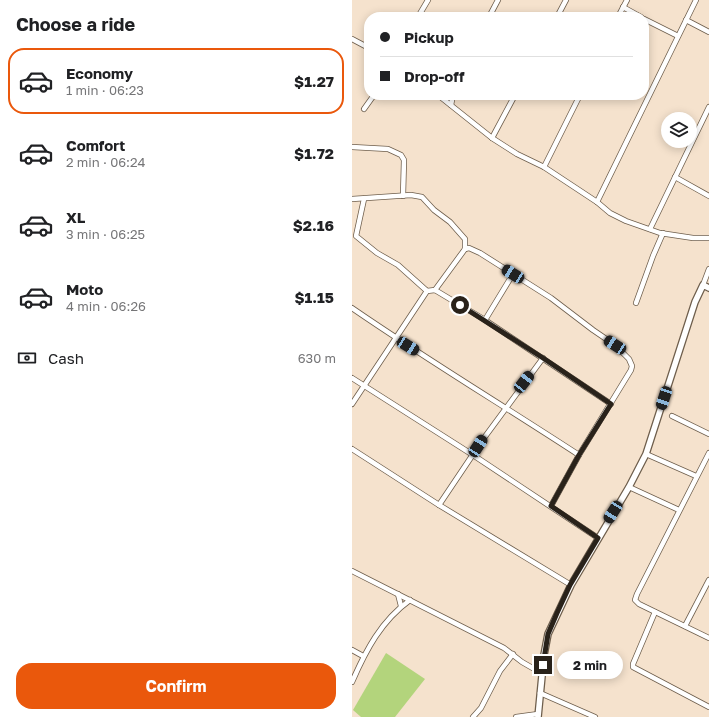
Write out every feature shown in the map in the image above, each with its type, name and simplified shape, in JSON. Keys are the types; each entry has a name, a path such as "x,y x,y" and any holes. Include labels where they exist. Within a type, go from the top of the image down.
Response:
{"street":[{"path":"421,12 428,0"},
{"path":"492,12 498,0"},
{"path":"560,12 566,0"},
{"path":"621,12 627,0"},
{"path":"649,95 696,0"},
{"path":"623,8 631,12"},
{"path":"686,20 709,32"},
{"path":"649,22 678,36"},
{"path":"353,41 364,46"},
{"path":"364,110 371,100"},
{"path":"444,100 492,138 517,154 544,167 597,202 610,213 626,221 663,233 693,238 709,238"},
{"path":"451,105 452,100"},
{"path":"492,138 512,100"},
{"path":"544,167 578,100"},
{"path":"597,202 647,100"},
{"path":"650,229 709,107"},
{"path":"352,147 388,149 401,155 404,160 403,196"},
{"path":"675,177 709,196"},
{"path":"352,199 417,196 426,199 434,210 450,222 464,239 465,249 435,290"},
{"path":"364,199 356,236 377,253 398,265 427,290 435,290 485,320 611,404"},
{"path":"636,303 663,233"},
{"path":"465,249 469,248 480,253 551,298 592,330 615,345 629,359 632,366 611,404 579,455 551,506"},
{"path":"516,717 538,715 548,634 570,585 629,487 646,454 695,302 709,269"},
{"path":"485,320 513,274"},
{"path":"702,285 709,288"},
{"path":"352,404 427,290"},
{"path":"352,308 396,339 579,455"},
{"path":"440,505 505,407 543,358"},
{"path":"352,378 473,455 598,538"},
{"path":"672,416 709,434"},
{"path":"352,449 570,585"},
{"path":"709,453 637,594 636,600 639,604 709,638"},
{"path":"646,454 696,476"},
{"path":"629,487 679,510"},
{"path":"352,571 504,648 522,662 542,674"},
{"path":"685,626 709,580"},
{"path":"398,594 401,606"},
{"path":"352,682 363,656 380,629 401,606 410,600"},
{"path":"656,612 633,667 709,707"},
{"path":"352,650 363,656"},
{"path":"473,717 481,708 500,671 513,654"},
{"path":"540,693 595,717"}],"green space":[{"path":"386,653 425,679 395,717 361,717 353,710"}],"route":[{"path":"460,305 611,404 579,455 551,506 598,538 570,585 557,613 548,634 543,665"}]}
